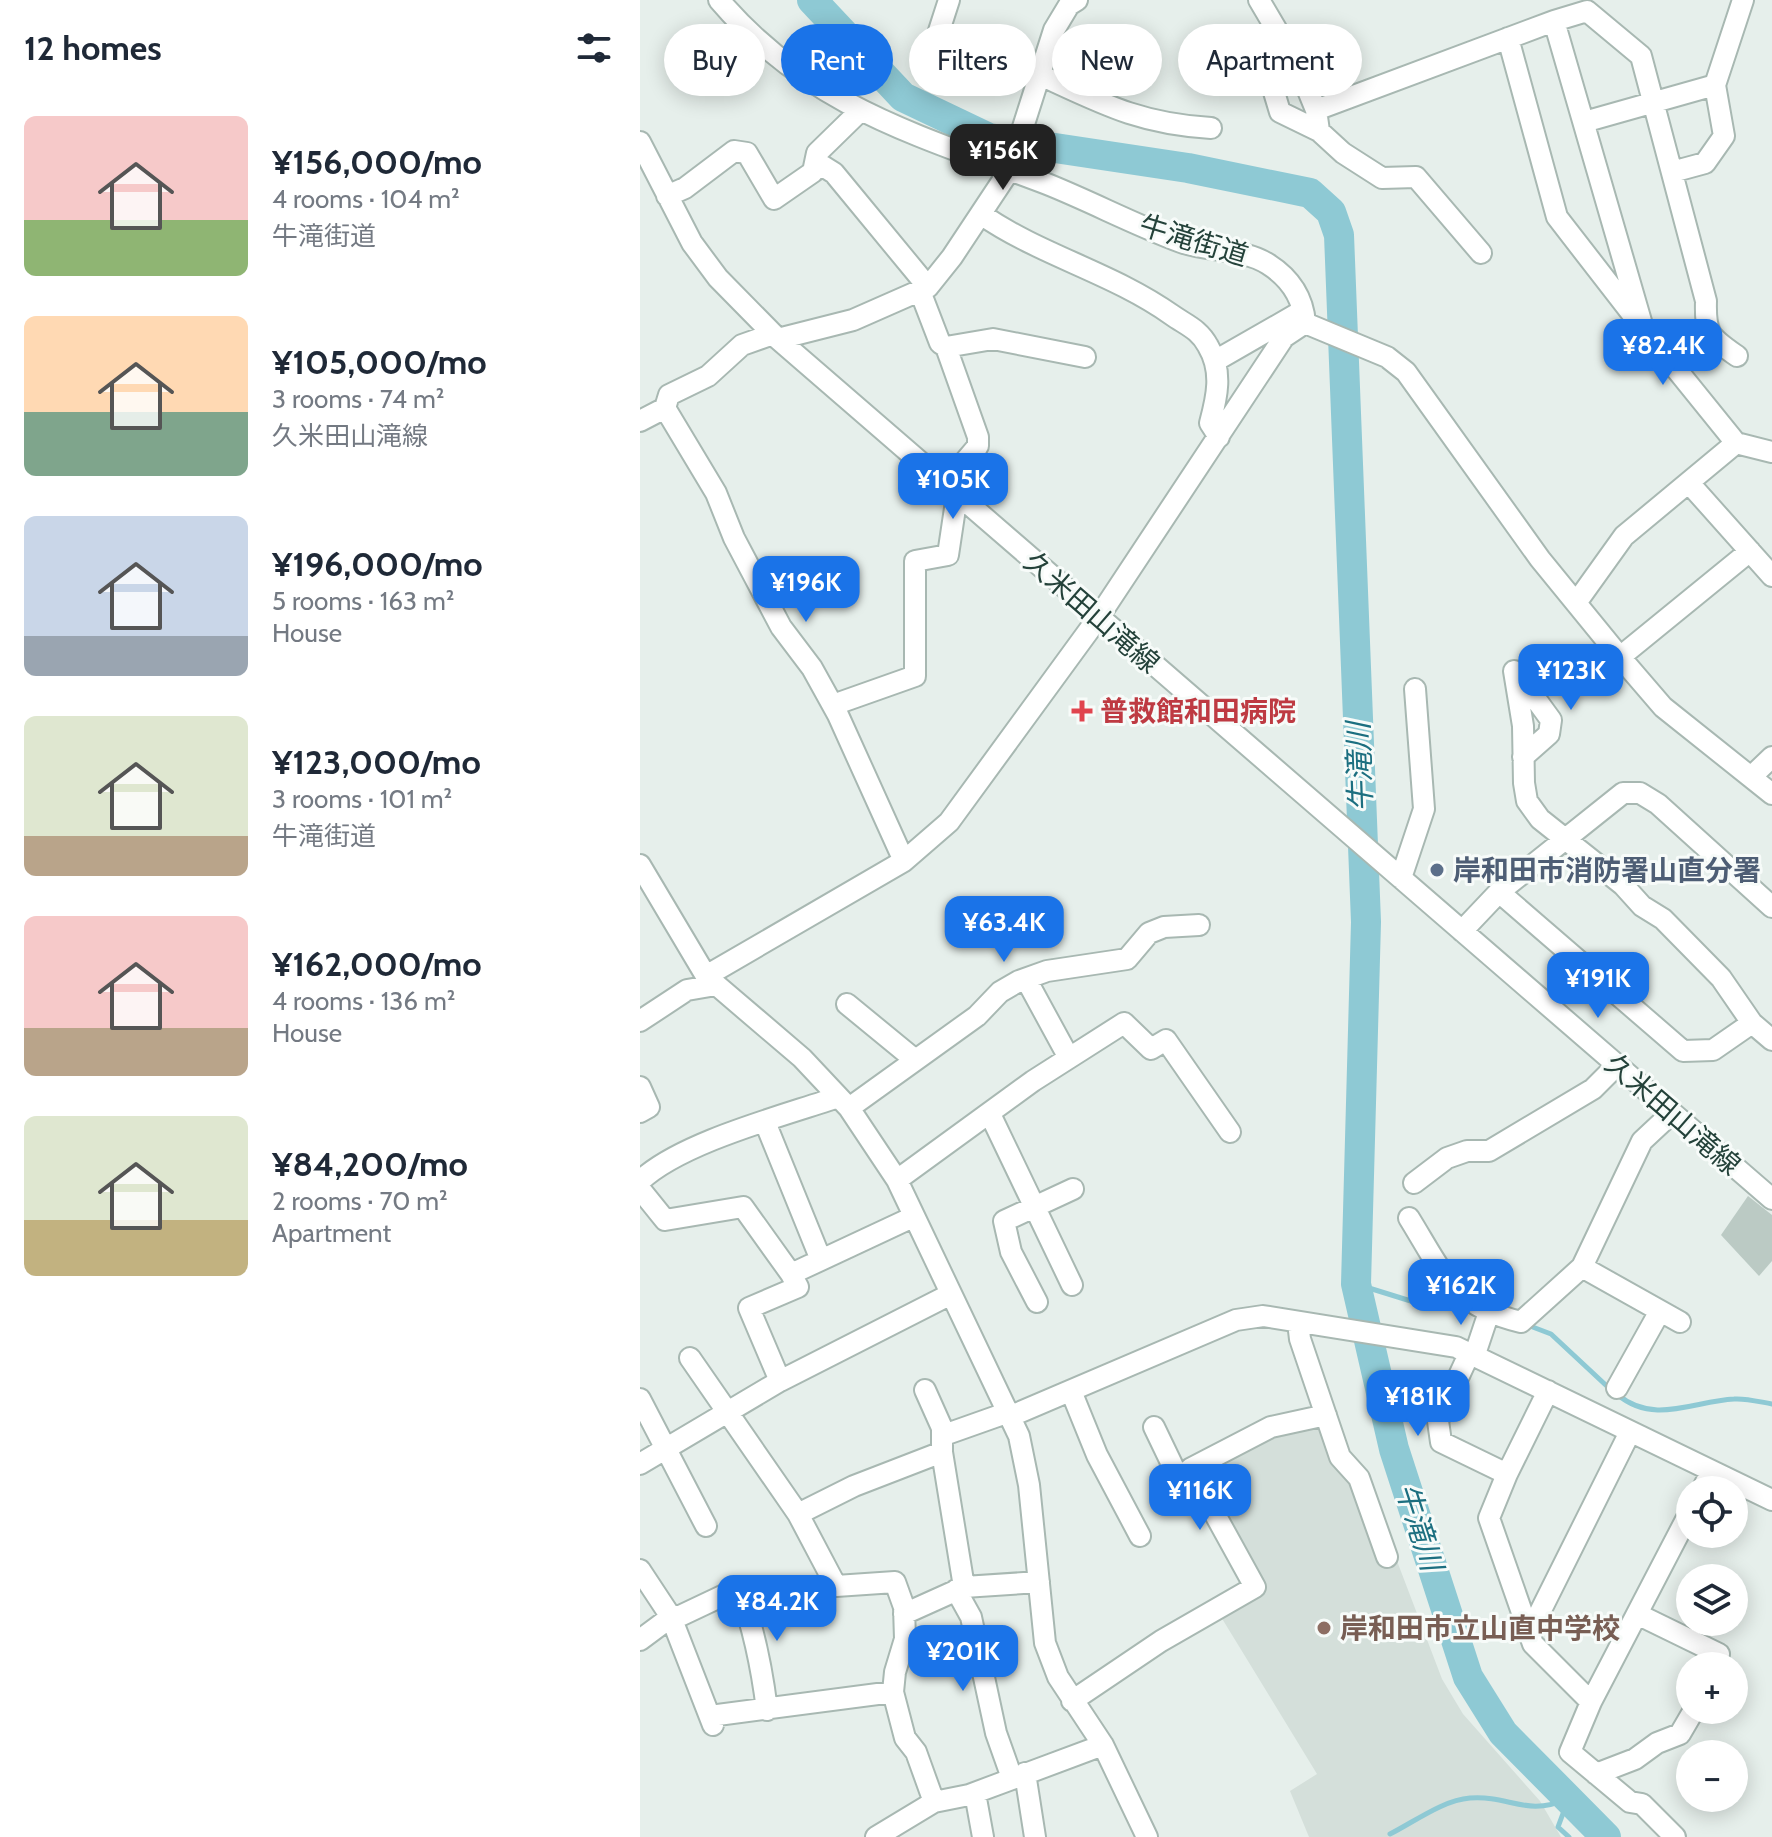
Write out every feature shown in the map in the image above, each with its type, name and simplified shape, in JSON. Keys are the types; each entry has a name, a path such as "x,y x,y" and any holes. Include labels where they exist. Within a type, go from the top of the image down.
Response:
{"street":[{"name":"牛滝街道","path":"719,0 761,41 817,86 859,112 1010,168 1184,243 1242,253 1266,263 1288,279 1307,319"},
{"path":"941,24 949,0"},
{"path":"640,421 665,408 669,395 708,376 742,345 853,320 924,289 982,215 1010,168 1054,30 1069,5 1077,0"},
{"path":"1259,0 1298,66 1317,120 1343,153 1382,178 1416,177 1481,253"},
{"path":"1672,172 1705,163 1724,136 1715,85 1743,0"},
{"path":"1275,96 1280,112 1317,120 1508,38 1587,11 1641,56 1706,301 1705,326 1711,338 1737,356"},
{"path":"1554,21 1643,328"},
{"path":"1508,38 1557,217 1736,443 1772,452"},
{"path":"1038,74 1131,117 1168,126 1211,128"},
{"path":"1584,122 1715,85"},
{"path":"640,185 665,193 685,188 734,151 747,153 774,199 813,172 818,163 817,153 859,112"},
{"name":"久米田山滝線","path":"640,142 686,233 718,278 776,336 1772,1199"},
{"path":"818,163 834,173 924,289 940,343 946,347 978,437 978,446 961,466 954,492 948,555 915,561 915,676 833,705"},
{"path":"982,215 1026,241 1135,289 1193,326 1215,361 1218,395 1210,423 1219,437"},
{"path":"1215,361 1307,319"},
{"path":"1307,319 1406,372 1540,559 1663,707 1772,794"},
{"path":"640,1021 904,861 949,822 1098,618 1284,337 1307,319"},
{"path":"946,347 993,339 1085,357"},
{"path":"665,408 716,493 734,538 781,627 812,668 833,705 904,861"},
{"path":"1576,603 1624,536 1736,443"},
{"path":"1689,483 1772,576"},
{"path":"1620,657 1750,551"},
{"path":"1398,876 1424,809 1415,689"},
{"path":"1523,757 1527,801 1540,819 1623,885 1642,906 1663,919 1721,978 1752,1023 1772,1040"},
{"path":"1751,777 1772,757"},
{"path":"1462,931 1499,892 1623,793 1640,793 1658,804 1772,907"},
{"path":"640,865 711,980 802,1058 844,1102 897,1180 1010,1414 1029,1485 1045,1643 1051,1664 1103,1745 1147,1837"},
{"path":"1499,892 1683,1051 1713,1050 1752,1023"},
{"path":"640,1181 668,1161 765,1122 844,1102 977,1016 1000,992 1026,979 1047,971 1127,959 1149,933 1164,927 1199,925"},
{"path":"1026,979 1069,1058"},
{"path":"847,1004 914,1059"},
{"path":"897,1180 1069,1058 1124,1023 1151,1049 1166,1040 1230,1132"},
{"path":"1414,1183 1447,1158 1467,1151 1489,1151 1593,1089 1617,1065"},
{"path":"640,1087 649,1107 640,1112"},
{"path":"1409,1218 1454,1290 1488,1315 1521,1322 1582,1267 1642,1141 1672,1113"},
{"path":"990,1114 1072,1285"},
{"path":"765,1122 821,1260"},
{"path":"640,1189 665,1220 743,1207 798,1287 749,1308 780,1381"},
{"path":"1037,1302 1011,1252 1004,1221 1073,1189"},
{"path":"791,1274 913,1217"},
{"path":"1582,1267 1680,1322"},
{"path":"640,1464 780,1381 951,1294"},
{"path":"1617,1388 1660,1311"},
{"path":"1488,1315 1438,1421 1441,1442 1507,1474"},
{"path":"798,1514 1010,1414 1236,1320 1263,1316 1472,1353 1630,1432 1698,1476"},
{"path":"1298,1322 1300,1339 1340,1457 1359,1478 1362,1494 1387,1557"},
{"path":"690,1358 798,1514 836,1586 895,1582 904,1614 905,1639 893,1692 902,1728 916,1752 934,1802"},
{"path":"925,1390 943,1443 960,1589 971,1617 996,1733 1018,1776 1035,1837"},
{"path":"1071,1391 1097,1455 1140,1536"},
{"path":"1548,1391 1489,1518 1533,1644 1591,1702"},
{"path":"640,1399 706,1526"},
{"path":"1072,1701 1161,1641 1255,1587 1190,1469 1271,1427 1326,1415"},
{"path":"1154,1427 1179,1479 1192,1472"},
{"path":"1529,1634 1630,1432"},
{"path":"1748,1493 1772,1500"},
{"path":"1669,1835 1642,1804 1630,1802 1570,1752 1591,1702 1676,1539"},
{"path":"640,1570 671,1617 711,1720 893,1692"},
{"path":"904,1614 960,1589 1039,1582"},
{"path":"640,1640 671,1617 682,1615 739,1588 749,1633 760,1658 767,1710"},
{"path":"1637,1614 1715,1652"},
{"path":"1596,1774 1635,1759 1657,1743 1680,1734 1686,1724"},
{"path":"876,1837 934,1802 975,1793 1103,1745"},
{"path":"975,1793 983,1837"}],"shaded area":[{"name":"岸和田市立山直中学校","path":"1316,1424 1322,1427 1353,1483 1382,1557 1397,1561 1442,1679 1463,1714 1540,1801 1561,1837 1309,1837 1290,1791 1317,1774 1218,1612 1263,1587 1201,1480 1203,1470 1266,1434"}],"building":[{"path":"1748,1196 1772,1215 1772,1261 1759,1276 1721,1235"}],"waterway":[{"name":"牛滝川","path":"812,0 903,97 989,138 1188,168 1310,193 1331,212 1339,235 1366,922 1356,1284 1394,1449 1468,1677 1503,1733 1606,1837"},
{"path":"1356,1284 1414,1302 1472,1312"},
{"path":"1530,1326 1551,1334 1610,1389"},
{"path":"1618,1395 1632,1404 1660,1410 1734,1399 1772,1404"},
{"path":"1390,1834 1439,1807 1470,1798 1496,1799 1529,1806 1568,1799"},
{"path":"1568,1800 1558,1827 1569,1837"}],"place":[{"name":"普救館和田病院","path":"1082,711"},
{"name":"岸和田市消防署山直分署","path":"1437,870"},
{"name":"岸和田市立山直中学校","path":"1324,1628"}]}
